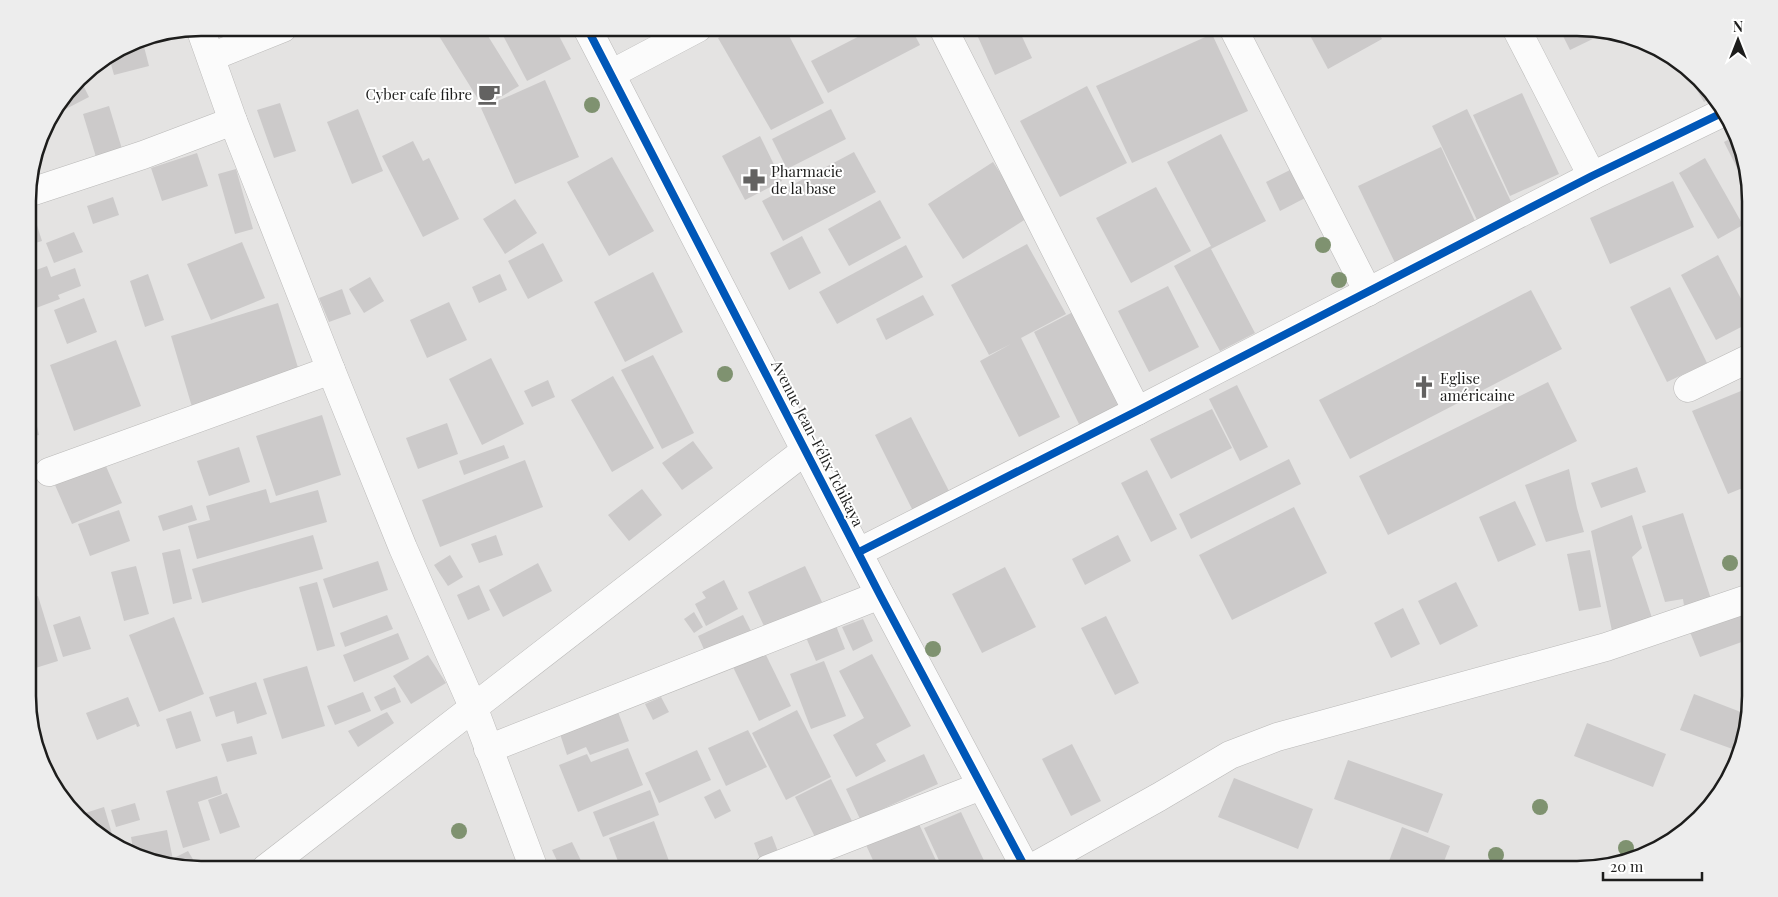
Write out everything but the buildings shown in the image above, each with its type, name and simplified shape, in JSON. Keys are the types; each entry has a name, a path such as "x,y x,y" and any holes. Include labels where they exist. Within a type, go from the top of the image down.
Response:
{"street":[{"path":"946,36 1137,411"},
{"path":"1237,36 1368,292"},
{"path":"1520,36 1592,176"},
{"path":"203,37 233,121 331,370 403,548 474,708 531,861"},
{"path":"210,57 260,37"},
{"name":"Avenue Jean-Félix Tchikaya","path":"592,37 880,594 1021,860"},
{"path":"611,74 682,37"},
{"path":"859,552 1592,176 1717,115"},
{"path":"37,190 143,155 233,121"},
{"path":"1688,388 1742,362"},
{"path":"49,472 331,370"},
{"path":"276,861 806,450"},
{"path":"488,749 880,594"},
{"path":"1045,860 1230,755 1277,737 1606,647 1742,601"},
{"path":"790,861 981,786"}],"cycle path":[{"path":"592,37 880,595 1021,860"},
{"path":"859,552 1592,176 1717,115"}],"place":[{"name":"Cyber cafe fibre","path":"489,94"},
{"name":"Pharmacie de la base","path":"754,180"},
{"name":"Eglise américaine","path":"1424,387"}]}
